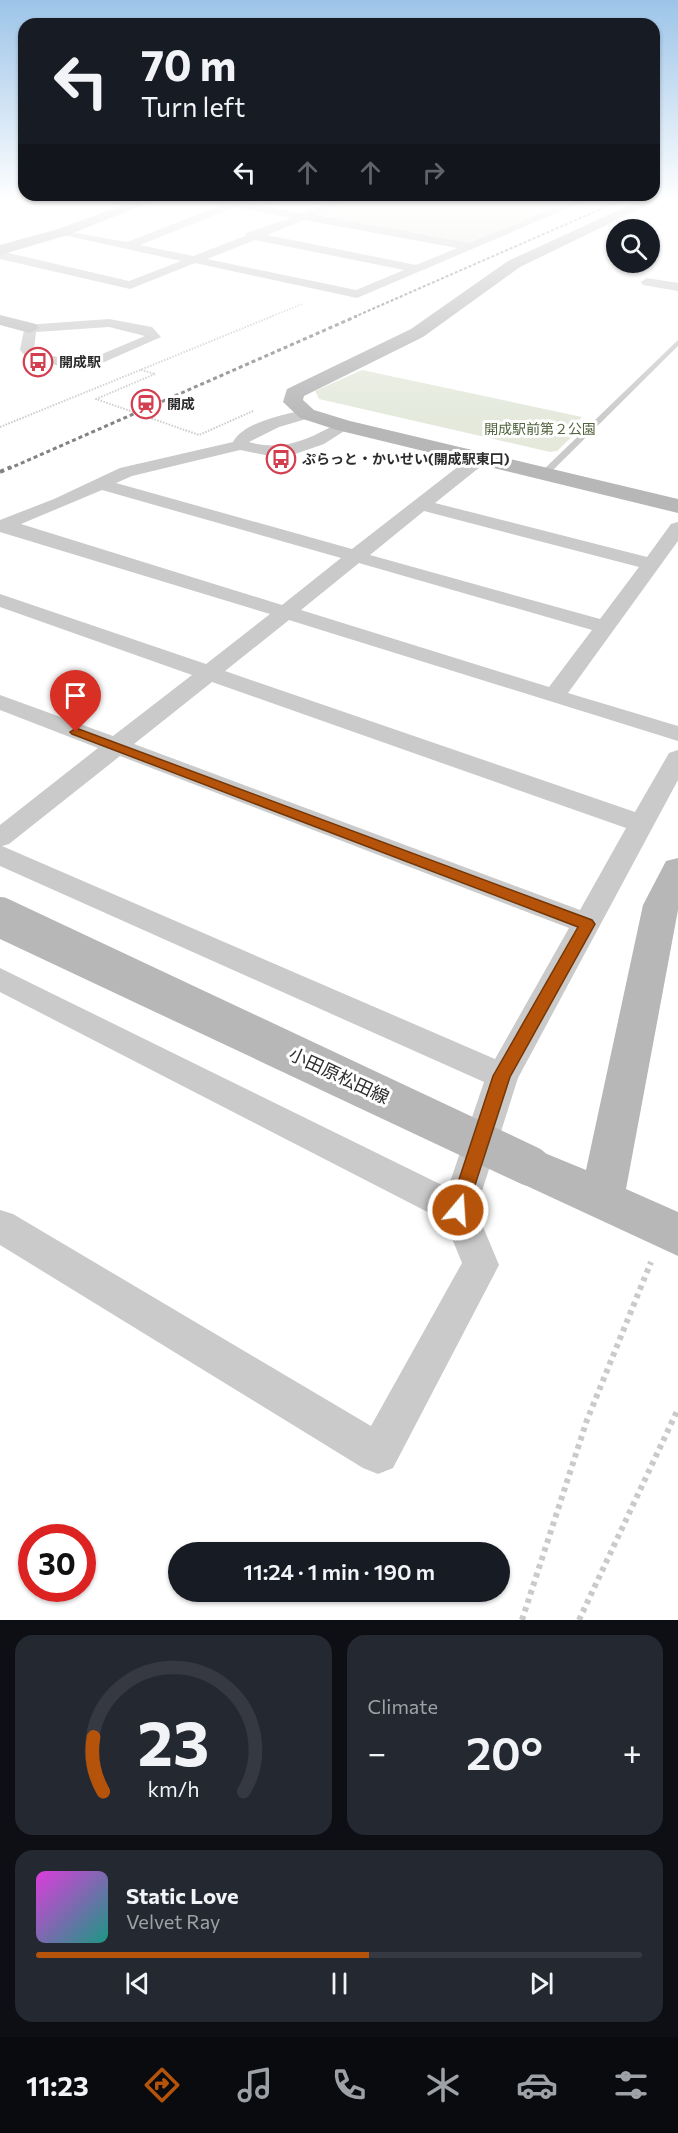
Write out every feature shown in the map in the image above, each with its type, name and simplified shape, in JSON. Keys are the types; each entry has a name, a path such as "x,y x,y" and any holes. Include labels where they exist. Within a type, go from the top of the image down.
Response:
{"street":[{"path":"81,274 130,285 158,274"},
{"path":"257,274 357,294 406,274"},
{"path":"501,274 417,333 314,381 294,393 293,402 307,414 344,426 678,506"},
{"path":"647,282 678,287"},
{"path":"0,320 30,327 109,323 152,333 154,337 84,367 36,356 27,350 30,327"},
{"path":"80,339 101,339 135,347"},
{"path":"36,356 63,345"},
{"path":"240,446 242,440 251,434 276,422 307,414"},
{"path":"1,525 126,472 240,446 261,452 283,454 306,448 344,426"},
{"path":"0,838 479,459"},
{"path":"100,484 604,627"},
{"path":"421,505 651,564"},
{"path":"1,525 678,734"},
{"path":"555,695 678,528"},
{"path":"0,600 642,824"},
{"path":"0,702 587,924"},
{"path":"458,1210 502,1076 678,758"},
{"path":"0,855 502,1076"},
{"path":"602,1199 661,905 678,870"},
{"name":"小田原松田線","path":"0,917 672,1232"},
{"path":"0,979 458,1210 482,1265 378,1453 0,1226"}],"lane":[{"path":"544,474 678,342"}],"path":[{"path":"0,427 335,290"},
{"path":"141,369 154,374 96,399 199,435 253,411"},
{"path":"522,1620 587,1420 672,1232"},
{"path":"579,1620 678,1409"}],"green space":[{"name":"開成駅前第２公園","path":"362,370 582,417 574,425 579,430 557,451 550,452 319,399 315,391"}],"railway":[{"path":"354,317 453,274"},
{"path":"8,469 357,316"},
{"path":"0,472 11,467"}],"place":[{"name":"開成駅","path":"38,362"},
{"name":"開成","path":"146,404"},
{"name":"ぷらっと・かいせい(開成駅東口)","path":"281,459"}],"route":[{"path":"76,732 587,924 502,1076 458,1210"}]}
